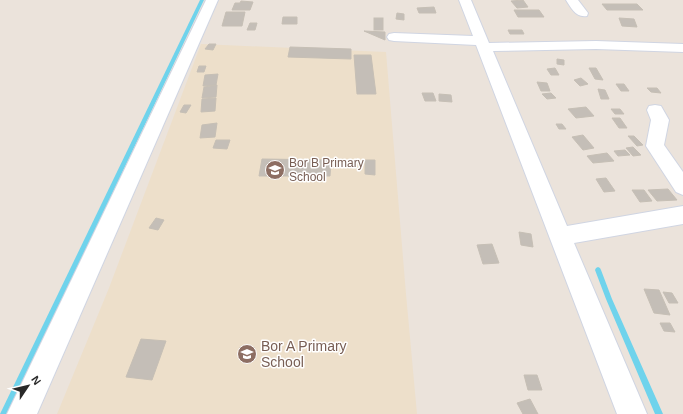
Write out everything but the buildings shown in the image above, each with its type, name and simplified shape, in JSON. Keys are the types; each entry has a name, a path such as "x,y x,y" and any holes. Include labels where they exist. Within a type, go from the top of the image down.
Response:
{"street":[{"path":"22,414 212,0"},
{"path":"465,0 632,414"},
{"path":"572,0 582,13"},
{"path":"394,37 482,44 596,45 683,48"},
{"path":"655,110 660,120 654,146 683,187"},
{"path":"561,236 683,215"}],"shaded area":[{"path":"201,44 386,52 417,414 57,414 109,288"}],"waterway":[{"path":"4,414 202,0"},
{"path":"598,270 659,414"}],"place":[{"name":"Bor B Primary School","path":"275,170"},
{"name":"Bor A Primary School","path":"247,354"}]}
